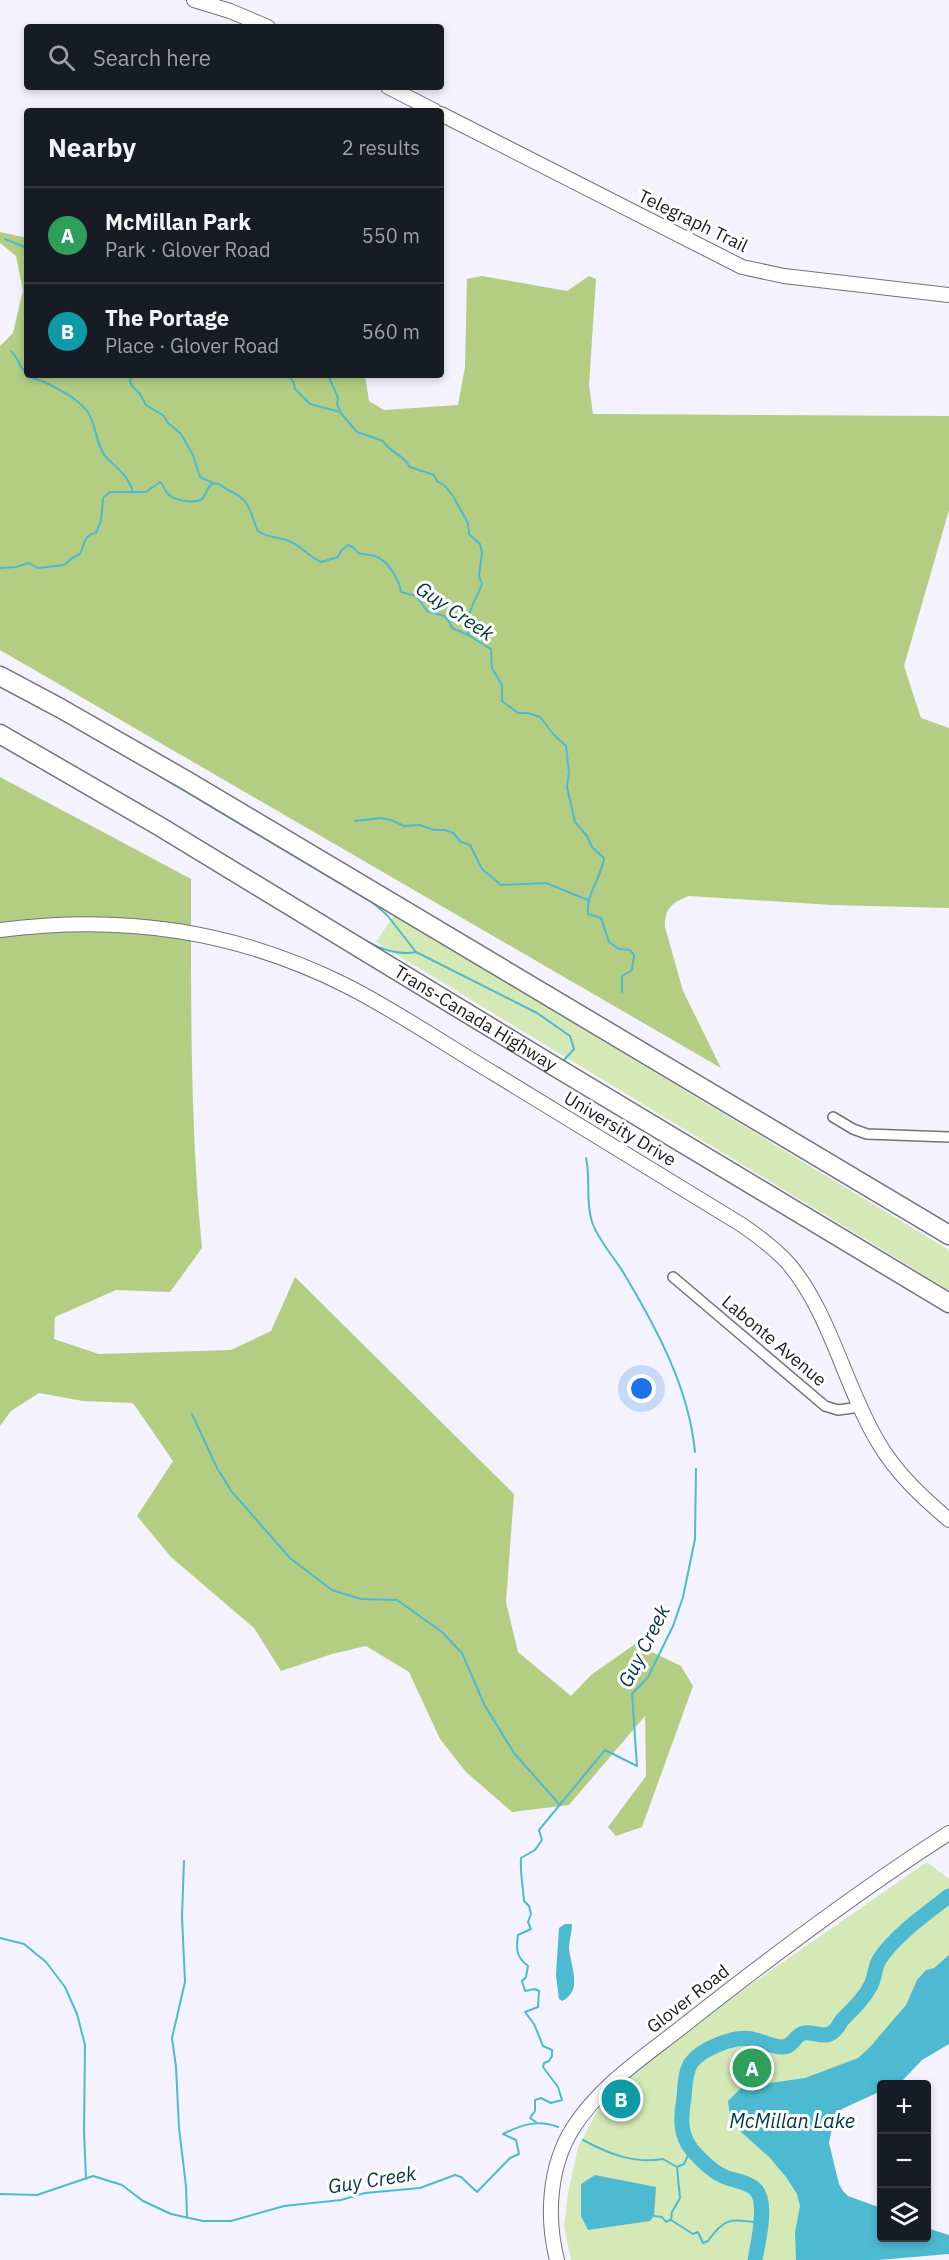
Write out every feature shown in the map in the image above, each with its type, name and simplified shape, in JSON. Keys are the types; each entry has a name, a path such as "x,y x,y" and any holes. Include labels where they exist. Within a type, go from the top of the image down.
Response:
{"highway":[{"path":"0,676 198,787 949,1235"},
{"name":"Trans-Canada Highway","path":"0,734 159,826 949,1303"}],"street":[{"path":"194,0 230,11 261,24"},
{"path":"394,90 429,108"},
{"name":"Telegraph Trail","path":"444,116 742,267 781,276 949,295"},
{"name":"University Drive","path":"0,930 86,923 173,929 258,949 316,971 368,997 742,1225 774,1249 787,1262 806,1288 879,1444 897,1470 921,1496 949,1520"},
{"path":"833,1117 867,1134 949,1137"},
{"name":"Labonte Avenue","path":"674,1277 825,1406 838,1410 860,1407"},
{"name":"Glover Road","path":"557,2260 553,2243 551,2212 556,2172 573,2128 590,2106 619,2076 736,1985 878,1880 949,1833"}],"green space":[{"path":"0,232 24,237 24,378 365,378 369,401 384,410 458,405 465,367 467,279 482,276 567,291 589,276 596,279 589,385 593,414 949,416 949,510 904,666 921,718 949,728 949,908 832,905 689,896 674,903 666,915 665,927 683,991 721,1068 0,650 0,346 13,333 23,290 16,256 0,243"},
{"path":"0,777 191,879 193,1110 202,1248 170,1292 116,1290 55,1317 54,1339 99,1354 231,1350 271,1331 295,1277 514,1494 506,1602 518,1652 571,1696 591,1675 635,1644 681,1666 693,1686 642,1827 616,1836 608,1827 646,1776 645,1716 569,1805 512,1812 466,1772 440,1739 409,1672 366,1646 332,1654 281,1671 254,1628 171,1557 137,1516 173,1461 133,1403 83,1401 39,1393 11,1411 0,1426"},
{"path":"394,915 949,1250 949,1290 376,942"},
{"path":"927,1862 949,1879 949,1981 793,2134 813,2260 571,2260 564,2226 568,2193 578,2147 598,2110 630,2078 720,2006"}],"water":[{"path":"565,1924 572,1924 569,1948 574,1984 569,1997 562,2001 559,1999 556,1975 559,1928"},
{"name":"McMillan Lake","path":"949,1955 949,2044 922,2060 903,2080 877,2080 877,2093 842,2109 833,2123 829,2143 839,2184 843,2191 848,2196 877,2207 877,2242 931,2242 931,2229 949,2235 949,2254 878,2260 796,2260 795,2232 800,2206 797,2194 769,2157 731,2123 728,2101 742,2087 805,2078 858,2058 906,2005 917,1980 926,1970 934,1968"},
{"path":"595,2175 656,2187 654,2216 650,2221 588,2230 581,2216 581,2184"}],"waterway":[{"path":"5,239 24,247"},
{"path":"11,351 24,371"},
{"path":"33,378 66,393 87,411 93,422 102,452 126,477 133,493"},
{"path":"131,378 132,386 146,405 164,416 168,423 181,434 193,455 200,477 213,483"},
{"path":"290,378 295,389 310,404 340,412 357,432 383,441 410,467 434,475 437,481 445,486 453,496 468,523 469,534 480,544 482,552 479,576 482,584 469,614 468,634"},
{"path":"329,378 338,398 337,404 340,411"},
{"name":"Guy Creek","path":"0,568 29,563 38,568 64,565 80,554 87,538 96,533 101,521 103,498 110,492 146,492 160,482 171,496 179,500 190,501 203,498 211,485 220,485 245,501 258,531 291,542 321,562 338,557 348,545 358,553 381,559 393,572 401,592 416,596 427,611 444,616 452,628 491,649 492,668 502,685 502,701 518,713 540,717 566,746 569,773 567,787 575,822 587,836 592,847 604,858 589,899 588,914 601,918 609,942 619,949 630,950 634,955 632,970 622,976 622,992"},
{"path":"158,775 373,903 387,915 416,952 537,1013 570,1036 574,1049 564,1060"},
{"path":"355,821 381,818 404,826 420,825 434,830 445,830 453,833 461,842 470,845 482,869 501,885 546,883 588,900"},
{"path":"336,923 384,949 405,953 416,952"},
{"name":"Guy Creek","path":"586,1158 592,1222 638,1297 670,1361 686,1406 695,1452"},
{"path":"192,1414 217,1468 232,1492 290,1558 332,1590 361,1599 397,1600 442,1632 462,1653 484,1704 514,1753 560,1805"},
{"name":"Guy Creek","path":"536,2122 530,2118 535,2111 535,2100 541,2098 551,2103 562,2100 558,2087 543,2067 552,2056 552,2050 543,2046 534,2024 525,2012 538,2007 539,1991 535,1989 525,1991 522,1981 526,1977 528,1966 519,1956 517,1949 518,1935 531,1929 528,1922 531,1914 529,1906 524,1901 521,1858 535,1850 542,1840 539,1830 605,1750 637,1766 632,1694 648,1677 673,1626 683,1597 695,1539 696,1469"},
{"path":"184,1861 182,1917 185,1982 172,2038 187,2217"},
{"path":"755,2260 762,2213 760,2196 749,2185 727,2178 710,2168 692,2150 685,2138 682,2111 691,2063 710,2048 737,2039 752,2039 782,2047 789,2045 804,2033 831,2034 865,1995 885,1951 911,1925 949,1896"},
{"path":"0,1938 24,1944 46,1962 65,1987 77,2014 85,2045 86,2179"},
{"name":"Guy Creek","path":"0,2194 37,2195 93,2176 122,2185 143,2201 171,2214 203,2221 231,2221 284,2206 341,2200 365,2193 420,2188 455,2175 461,2177 477,2192 510,2158 519,2154 516,2140 503,2134 537,2123 558,2127"},
{"path":"583,2140 622,2157 642,2160 663,2159 677,2167 680,2198 672,2212 671,2220 693,2234 698,2232 703,2243 708,2241 725,2223 731,2221 761,2223"},
{"path":"677,2167 684,2164 691,2149"},
{"path":"654,2216 662,2217 666,2222 670,2220"}],"place":[{"name":"McMillan Park","path":"752,2068"},
{"name":"The Portage","path":"621,2099"}]}
